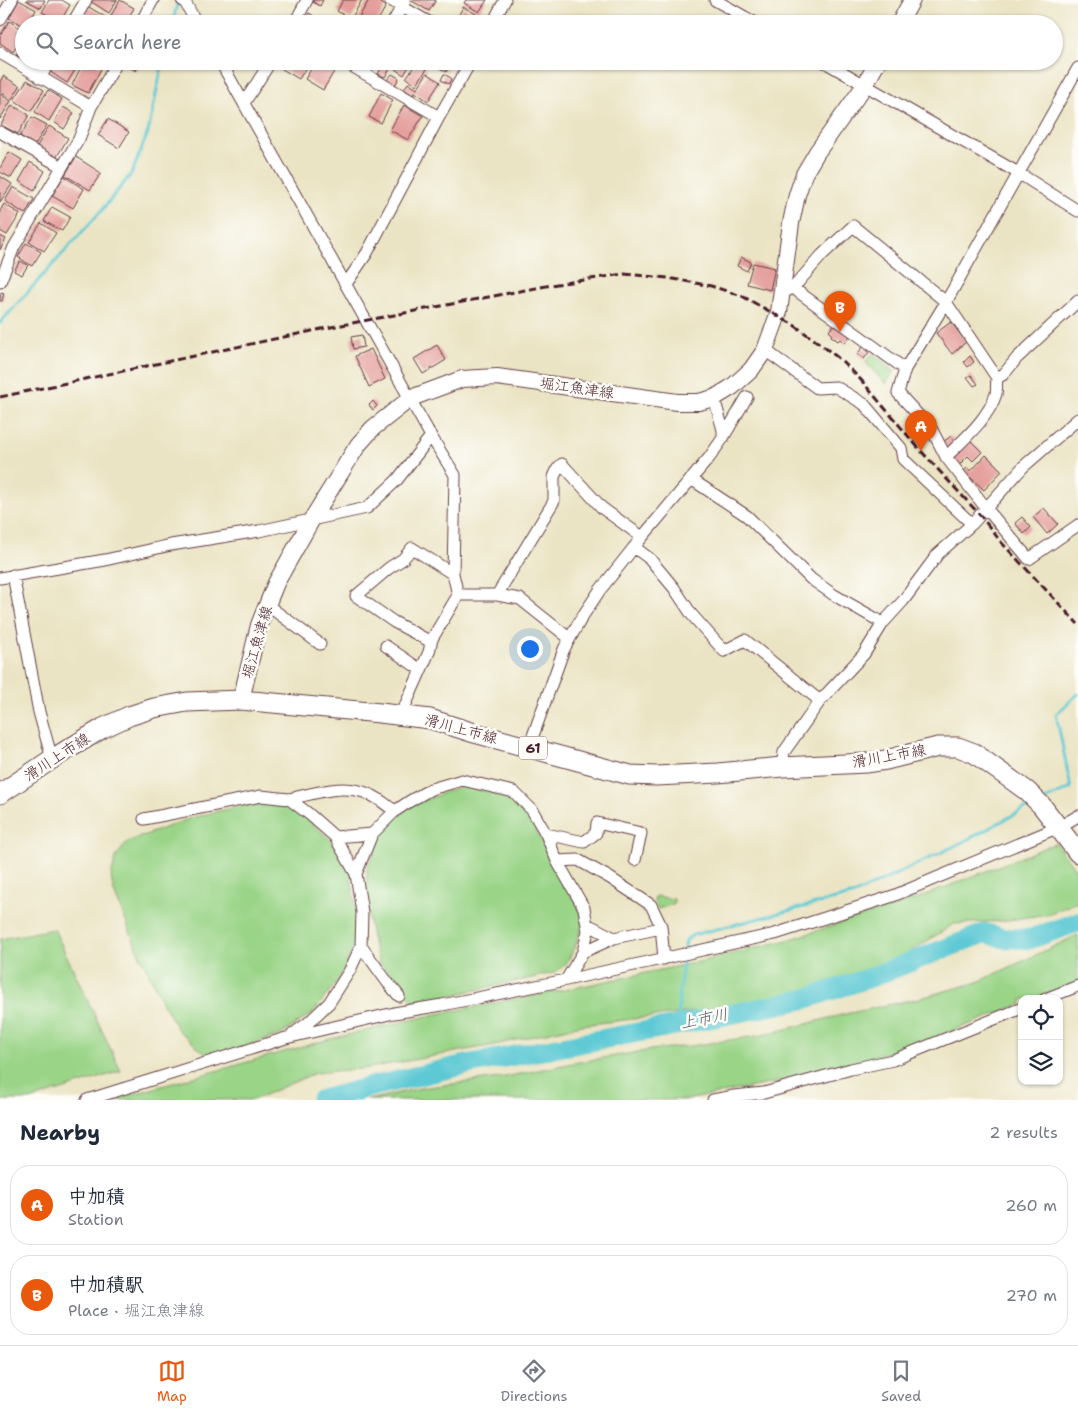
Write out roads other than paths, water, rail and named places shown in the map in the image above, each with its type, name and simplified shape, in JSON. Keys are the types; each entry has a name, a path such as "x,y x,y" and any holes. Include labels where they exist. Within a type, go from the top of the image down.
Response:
{"main road":[{"path":"904,15 912,0"},
{"name":"堀江魚津線","path":"241,700 259,625 276,583 312,519 358,445 373,428 410,398 462,378 497,377 677,402 699,402 714,398 732,387 751,370 765,350 788,291 793,214 796,195 804,174 817,152 865,85 873,70"},
{"name":"滑川上市線","path":"0,794 103,728 129,716 154,708 187,702 241,700 430,719 630,775 700,774 782,767 866,763 938,747 958,747 974,753 1027,791 1042,806 1078,853"}],"street":[{"path":"0,20 12,0"},
{"path":"77,15 86,0"},
{"path":"145,15 154,0"},
{"path":"182,0 192,15"},
{"path":"299,15 307,0"},
{"path":"390,0 404,3 420,15"},
{"path":"497,15 505,0"},
{"path":"715,0 741,15"},
{"path":"397,15 404,3"},
{"path":"0,54 15,63"},
{"path":"1078,68 1020,174 905,369 898,393 932,430 946,457 1029,559 1078,525"},
{"path":"27,70 91,107"},
{"path":"40,78 45,70"},
{"path":"1,277 14,247 79,139 91,107 113,70"},
{"path":"225,70 431,436 455,475 453,574 458,594 431,642 429,652 400,715"},
{"path":"244,103 265,70"},
{"path":"359,70 439,117"},
{"path":"346,284 367,253 466,70"},
{"path":"839,70 1020,174 1078,210"},
{"path":"0,147 3,134 62,167"},
{"path":"905,369 788,291 822,254 853,226 946,302 997,378"},
{"path":"946,457 976,426 990,407 997,391 995,385 997,378 1004,374 1017,358 1078,301"},
{"path":"765,350 817,388 836,387 864,404 900,448 903,458 972,524"},
{"path":"529,747 569,638 600,590 709,458 747,397"},
{"path":"714,398 724,430 723,438"},
{"path":"782,767 784,752 820,701 864,654 883,623 903,601 938,554 972,524 1023,467 1078,419"},
{"path":"0,578 105,560 171,545 259,531 368,508 397,480 431,436"},
{"path":"497,595 554,500 554,477 562,464 602,508 642,537"},
{"path":"691,479 747,516 811,579 834,595 883,623"},
{"path":"634,547 650,559 674,588 692,615 724,651 745,640 820,701"},
{"path":"431,642 394,622 356,596 388,568 403,559 412,548 453,574"},
{"path":"13,575 39,712 52,759"},
{"path":"458,594 497,595 520,598 569,638"},
{"path":"267,604 320,644"},
{"path":"386,646 421,670"},
{"path":"356,874 372,834 395,811 431,789 462,780 514,792 532,810 546,834 557,861 584,908 588,932 583,952 566,980"},
{"path":"144,819 261,796 289,799 337,789 355,790 372,795 395,811"},
{"path":"286,1038 308,1023 329,1003 350,970 361,946 362,912 356,874 335,837 310,814 289,799"},
{"path":"87,1100 286,1038 394,1014 566,980 775,934 893,896 1059,827 1078,816"},
{"path":"546,834 584,842 596,833 598,823 640,833 635,860"},
{"path":"335,837 372,834"},
{"path":"557,861 578,860 651,905 661,928 664,959"},
{"path":"587,924 614,938"},
{"path":"583,952 614,938 661,928"},
{"path":"361,946 399,996"},
{"path":"1055,995 1078,986"},
{"path":"714,1100 734,1096 762,1097 851,1069 893,1060 1018,1010"}],"waterway":[{"path":"174,15 178,1"},
{"path":"0,323 102,210 132,173 148,132 161,70"},
{"path":"1045,800 1071,788 1056,714 1078,694"},
{"path":"678,1025 679,995 686,940 693,935 855,894 965,841 1032,805"},
{"name":"上市川","path":"321,1100 464,1065 805,999 872,977 985,933 1002,938 1030,939 1078,922"}],"railway":[{"path":"0,397 331,327 557,284 624,274 668,278 711,286 742,296 794,325 842,361 980,515 1001,542 1078,624"}],"place":[{"name":"中加積駅","path":"840,332"},
{"name":"中加積","path":"921,451"}]}
